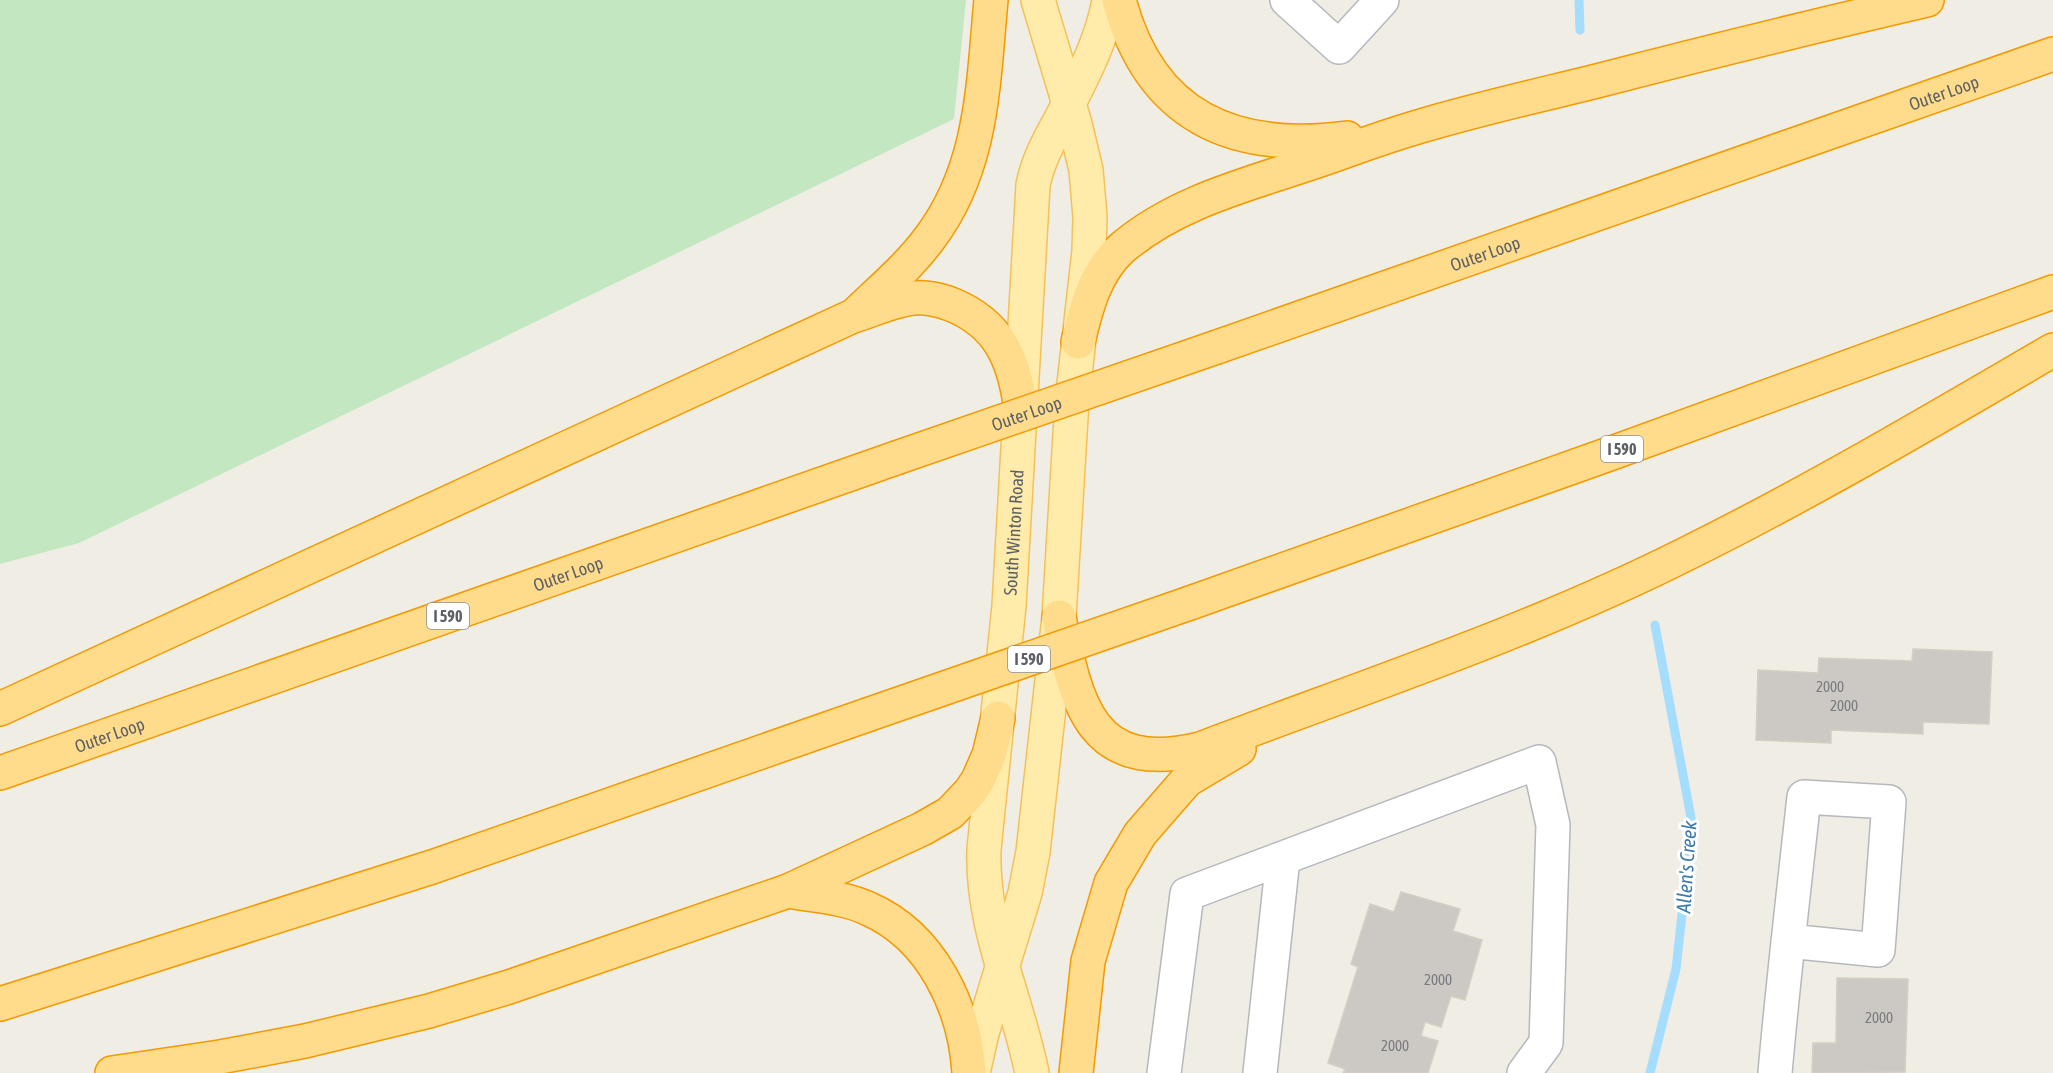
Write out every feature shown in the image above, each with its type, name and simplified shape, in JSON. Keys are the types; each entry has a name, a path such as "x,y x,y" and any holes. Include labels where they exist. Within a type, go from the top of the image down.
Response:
{"highway":[{"path":"854,316 919,252 956,196 972,154 978,124 991,0"},
{"path":"1119,0 1128,29 1147,67 1180,104 1217,127 1264,140 1301,142 1340,139 1420,126"},
{"path":"1078,342 1087,307 1100,276 1120,251 1156,223 1202,200 1420,126 1737,45 1927,0"},
{"name":"Outer Loop","path":"0,773 2053,54"},
{"name":"I 590","path":"0,1004 432,867 1190,603 1624,449 2053,292"},
{"path":"0,709 854,316 907,299 944,301 966,311 986,325 1002,344 1015,376 1020,403"},
{"path":"1059,617 1066,654 1089,717 1104,737 1122,748 1144,754 1184,753 1200,749 1537,621 1688,554 1845,471 2053,350"},
{"path":"1076,1073 1088,961 1111,883 1140,834 1187,780 1308,708"},
{"path":"112,1073 220,1057 305,1041 429,1011 520,983 788,891 922,829 950,813 978,780 988,755 998,718"},
{"path":"788,891 846,901 869,909 888,919 919,946 942,978 957,1012 971,1073"}],"main road":[{"path":"971,1073 1024,893 1033,852 1059,617 1071,422 1089,251 1090,205 1083,158 1038,0"},
{"name":"South Winton Road","path":"1032,1073 990,919 983,872 986,826 1009,606 1033,185 1041,158 1095,48 1109,0"}],"lane":[{"path":"1287,0 1339,47 1382,0"},
{"path":"1164,1073 1186,894 1539,762 1553,825 1546,1042 1524,1073"},
{"path":"1775,1073 1788,941 1804,797 1889,802 1878,950 1788,941"},
{"path":"1260,1073 1283,858"}],"green space":[{"path":"0,0 966,0 954,119 79,543 0,564"}],"building":[{"path":"1913,649 1992,652 1989,724 1923,722 1923,734 1831,730 1831,743 1756,740 1758,670 1818,673 1819,658 1912,661"},
{"path":"1401,892 1460,909 1453,931 1482,940 1465,1000 1451,996 1441,1027 1425,1022 1421,1036 1438,1041 1428,1073 1343,1073 1345,1069 1328,1063 1358,967 1351,964 1370,904 1394,912"},
{"path":"1837,978 1908,979 1905,1072 1812,1073 1813,1043 1836,1043"}],"waterway":[{"name":"Allen's Creek","path":"1579,0 1580,30"},
{"name":"Allen's Creek","path":"1650,1073 1676,969 1692,823 1655,625"}]}
